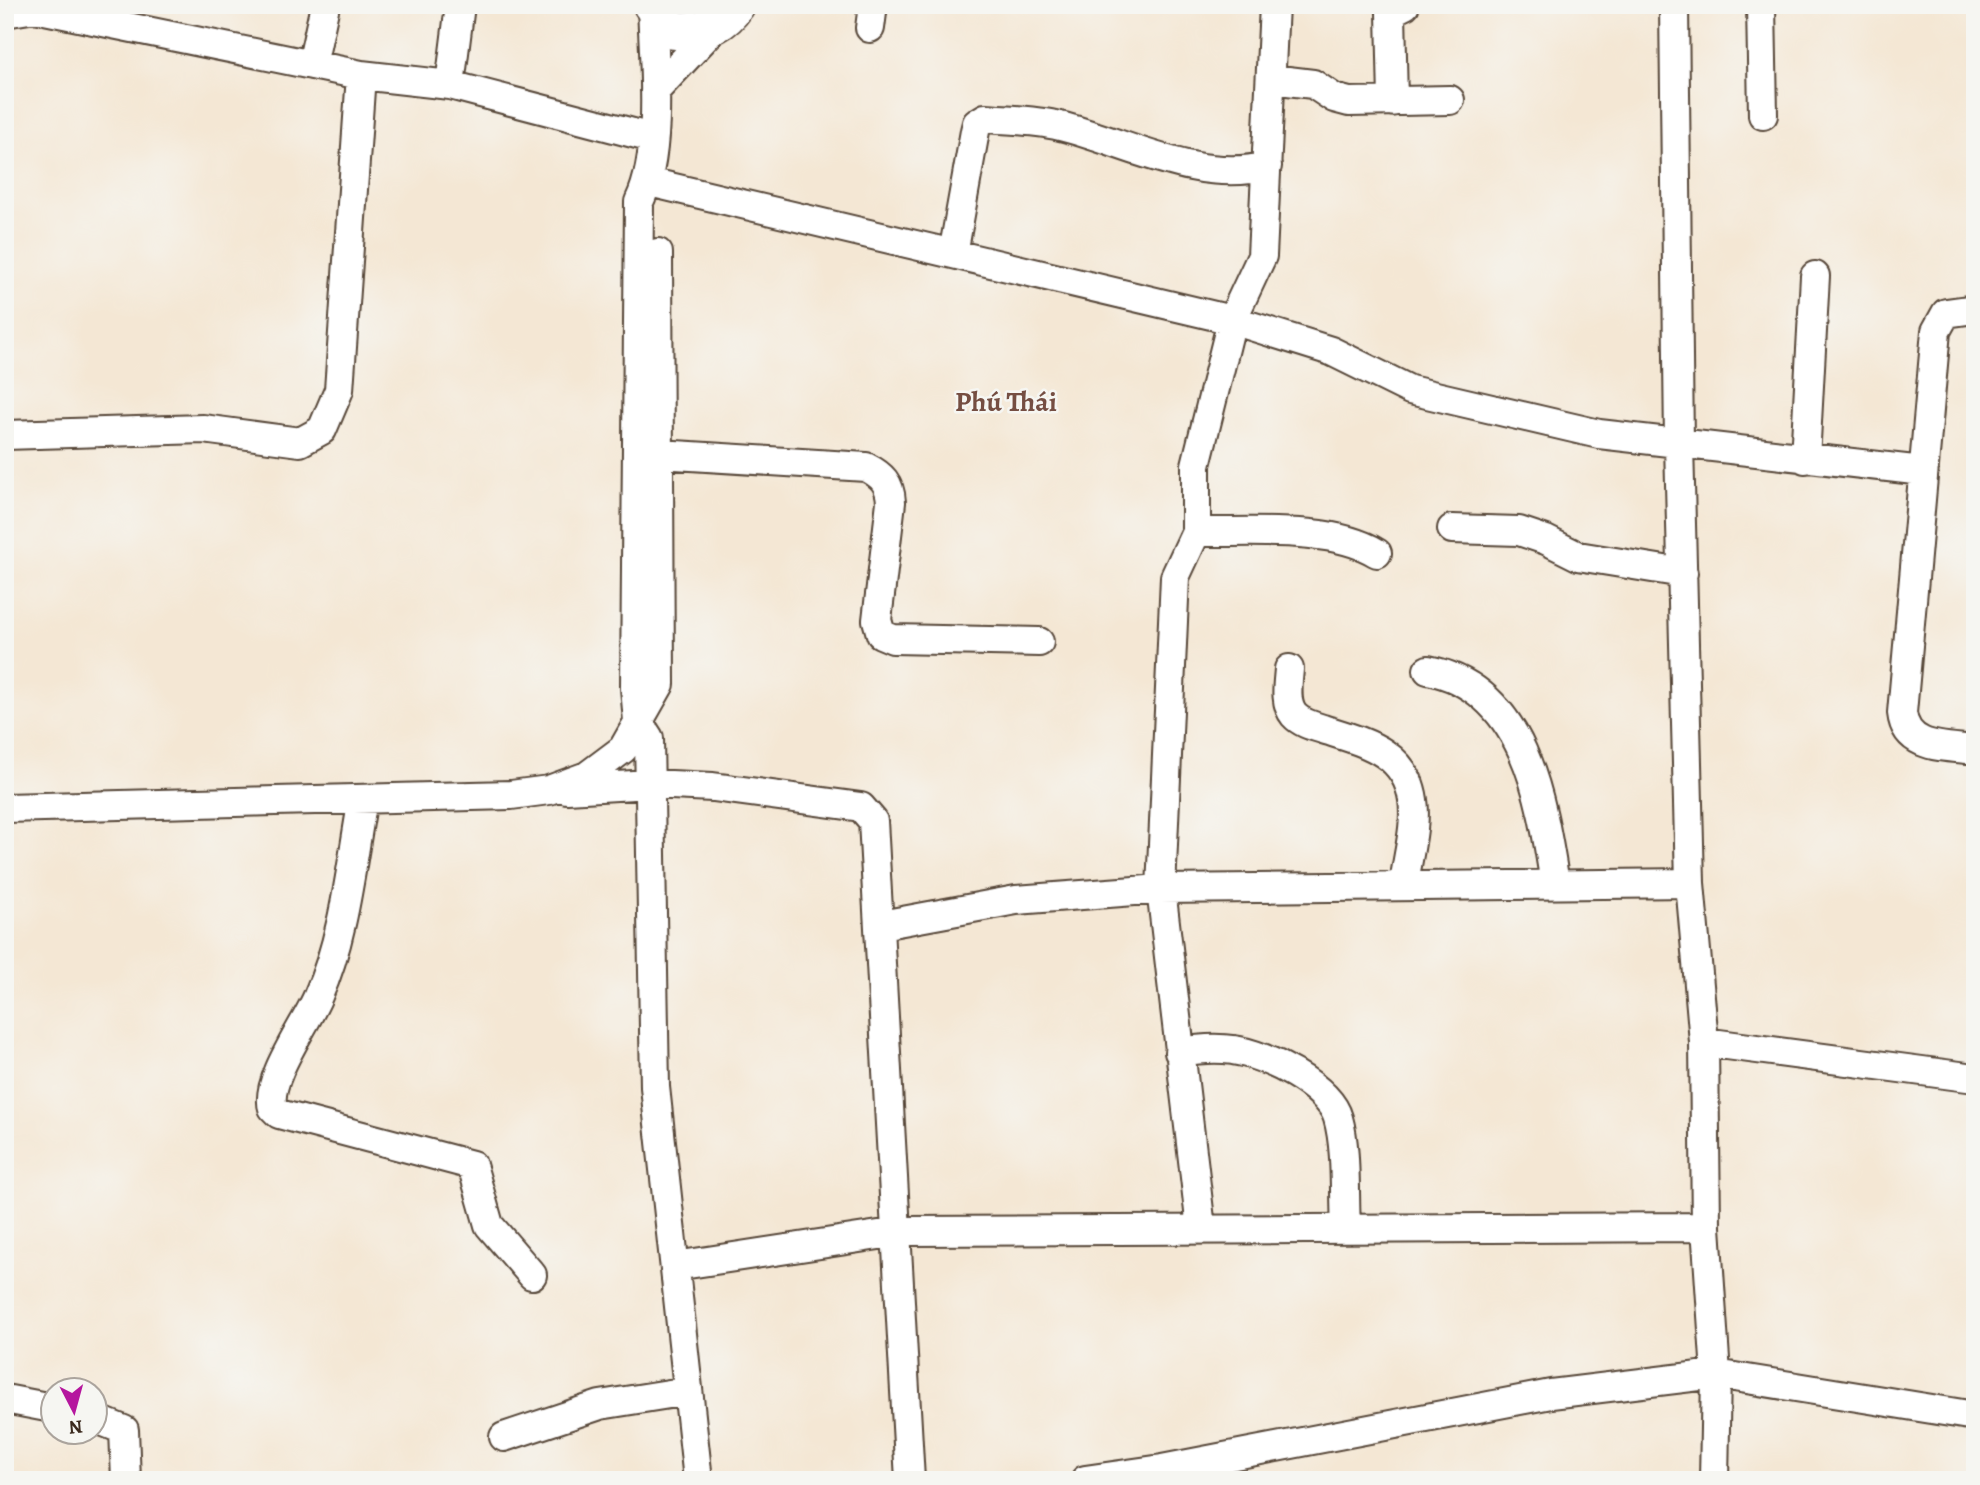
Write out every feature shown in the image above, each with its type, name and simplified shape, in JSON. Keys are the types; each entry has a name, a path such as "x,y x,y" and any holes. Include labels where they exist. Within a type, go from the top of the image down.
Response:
{"main road":[{"path":"652,6 672,30 699,31 726,15"}],"street":[{"path":"313,65 325,5"},
{"path":"450,85 460,5"},
{"path":"1201,1228 1161,889 1175,577 1196,532 1196,465 1232,320 1262,256 1274,5"},
{"path":"1393,102 1391,12 1405,5"},
{"path":"1674,5 1679,444 1690,883 1704,1042 1706,1227 1716,1374 1714,1480"},
{"path":"1761,5 1763,115"},
{"path":"549,790 587,776 623,749 660,684 657,206 649,182 655,91 652,6"},
{"path":"5,13 35,8 362,75 450,85 652,138"},
{"path":"655,91 726,15"},
{"path":"5,435 203,429 300,442 322,430 339,390 362,75"},
{"path":"1271,79 1313,84 1342,101 1450,100"},
{"path":"953,254 975,131 977,123 985,118 1058,125 1213,171 1250,170 1267,166"},
{"path":"649,182 1232,320 1331,352 1410,390 1599,434 1923,471"},
{"path":"649,182 639,202 635,688 638,721 649,738 655,1087 698,1480"},
{"path":"1805,459 1815,276"},
{"path":"1975,309 1946,313 1936,331 1903,723 1912,737 1920,742 1975,750"},
{"path":"659,454 866,467 878,472 890,491 891,502 877,620 881,634 892,639 1039,642"},
{"path":"1452,529 1519,531 1588,559 1683,573"},
{"path":"1196,532 1334,537 1377,553"},
{"path":"1289,668 1287,692 1294,715 1308,724 1378,747 1392,756 1400,767 1410,788 1414,811 1404,885"},
{"path":"1428,670 1466,682 1486,697 1510,728 1525,758 1537,794 1555,884"},
{"path":"5,808 512,795 650,784 713,787 861,807 873,821 881,925 910,1480"},
{"path":"363,799 341,924 330,962 318,996 271,1090 273,1108 279,1114 472,1165 489,1225 532,1275"},
{"path":"881,925 1016,900 1161,889 1690,883"},
{"path":"1704,1042 1975,1078"},
{"path":"1179,1052 1221,1048 1252,1055 1287,1071 1326,1096 1339,1119 1346,1227"},
{"path":"675,1266 896,1233 1201,1228 1706,1227"},
{"path":"1092,1479 1162,1469 1551,1394 1716,1374 1975,1416"},
{"path":"504,1437 600,1405 688,1391"},
{"path":"5,1399 38,1405"},
{"path":"108,1424 124,1430 126,1480"}],"district":[{"name":"Phú Thái","path":"1006,402"}]}
